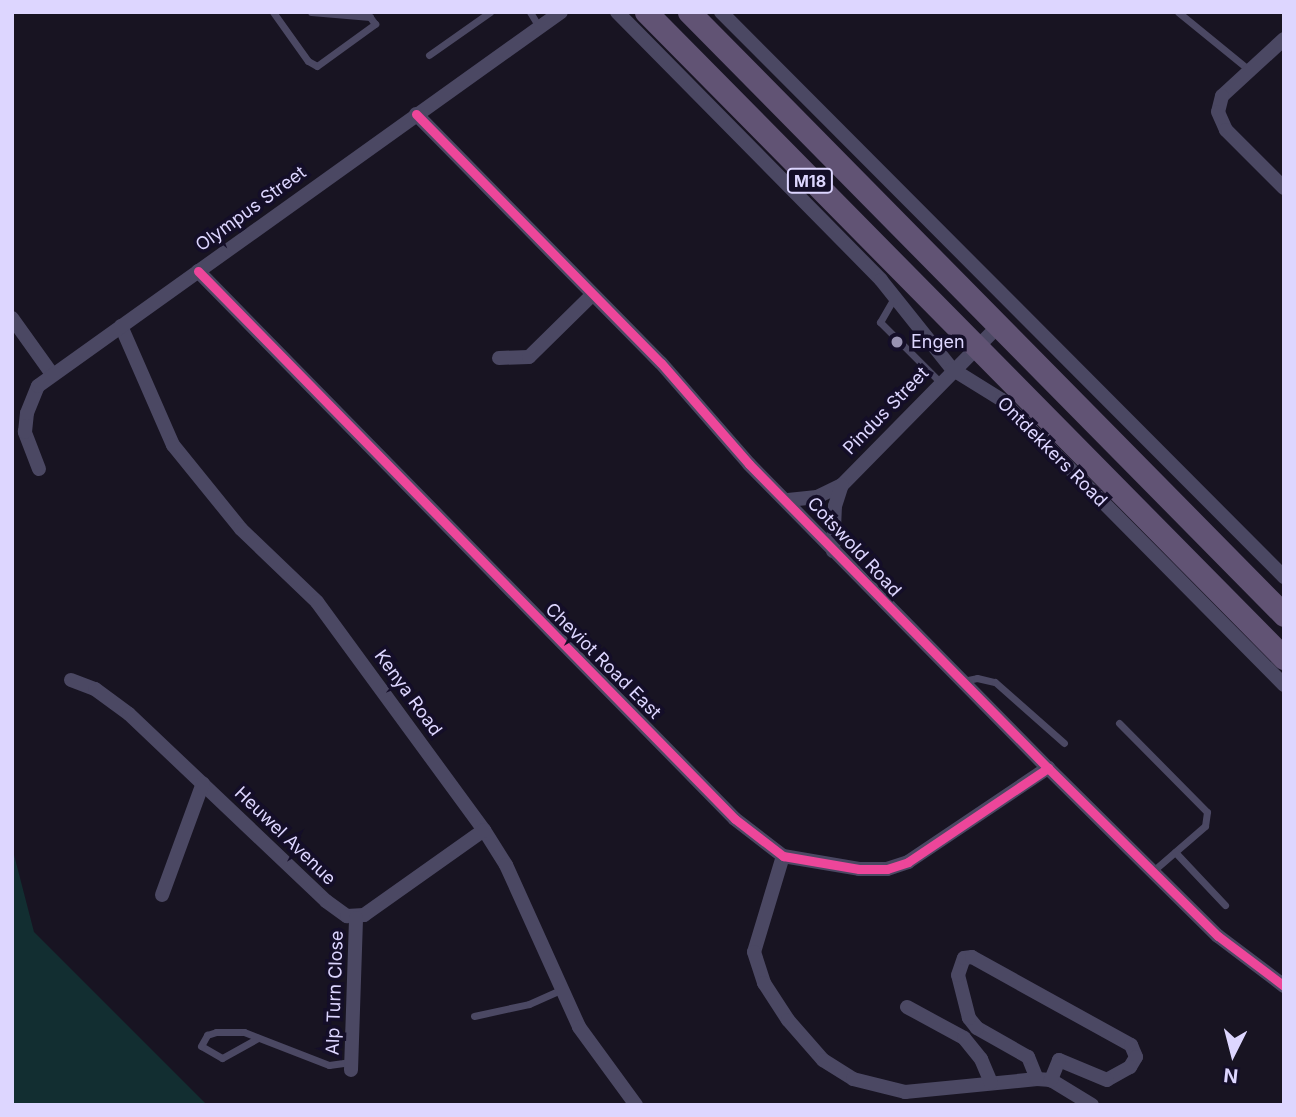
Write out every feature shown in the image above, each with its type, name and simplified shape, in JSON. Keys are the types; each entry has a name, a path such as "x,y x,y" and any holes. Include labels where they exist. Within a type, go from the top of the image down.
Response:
{"main road":[{"name":"Ontdekkers Road","path":"646,12 1284,659"},
{"name":"M18","path":"689,12 1284,615"}],"street":[{"name":"Olympus Street","path":"39,469 25,432 27,413 34,393 52,374 561,12"},
{"name":"Ontdekkers Road","path":"617,12 881,280 952,369 1002,400 1284,685"},
{"path":"721,12 1284,577"},
{"path":"1284,39 1243,64 1222,96 1221,120 1284,188"},
{"name":"Cotswold Road","path":"416,114 788,500 833,551 1048,768 1218,936 1284,986"},
{"name":"Cheviot Road East","path":"198,271 735,819 783,856 859,870 908,862 1048,768"},
{"path":"499,358 529,357 591,296"},
{"path":"12,318 52,374"},
{"name":"Pindus Street","path":"788,500 817,497 842,485 952,369 999,325"},
{"name":"Kenya Road","path":"121,326 173,445 241,529 317,602 484,830 506,865 561,990 590,1044 636,1105"},
{"path":"833,551 835,506 842,485"},
{"name":"Heuwel Avenue","path":"71,680 113,701 336,910 356,918"},
{"path":"162,895 202,783"},
{"path":"356,918 484,830"},
{"path":"783,856 754,952 764,983 799,1036 853,1079 886,1088 924,1092 1044,1079 1059,1060 1107,1080 1130,1067 1136,1057 1130,1045 972,957 964,958 958,975 969,1018 977,1028 1028,1057 1044,1079 1093,1105"},
{"name":"Alp Turn Close","path":"351,1066 356,918"},
{"path":"907,1007 964,1038 992,1083"}],"lane":[{"path":"273,12 317,66 375,24 370,17 311,12"},
{"path":"429,55 490,12"},
{"path":"530,12 539,27"},
{"path":"1178,12 1243,64"},
{"path":"894,298 880,322 940,382"},
{"path":"962,681 977,678 995,682 1064,743"},
{"path":"1119,723 1207,813 1205,826 1153,871"},
{"path":"1175,852 1225,905"},
{"path":"474,1016 529,1004 561,990"},
{"path":"258,1038 222,1058 201,1046 207,1035 216,1032 244,1032 329,1065 351,1066"}],"green space":[{"path":"12,847 34,932 207,1105 12,1105"}],"cycle path":[{"path":"416,114 661,363 749,464 1048,768 1218,936 1284,986"},
{"path":"198,271 735,819 783,856 859,869 887,869 908,862 1048,768"}],"place":[{"name":"Engen","path":"897,342"}]}
